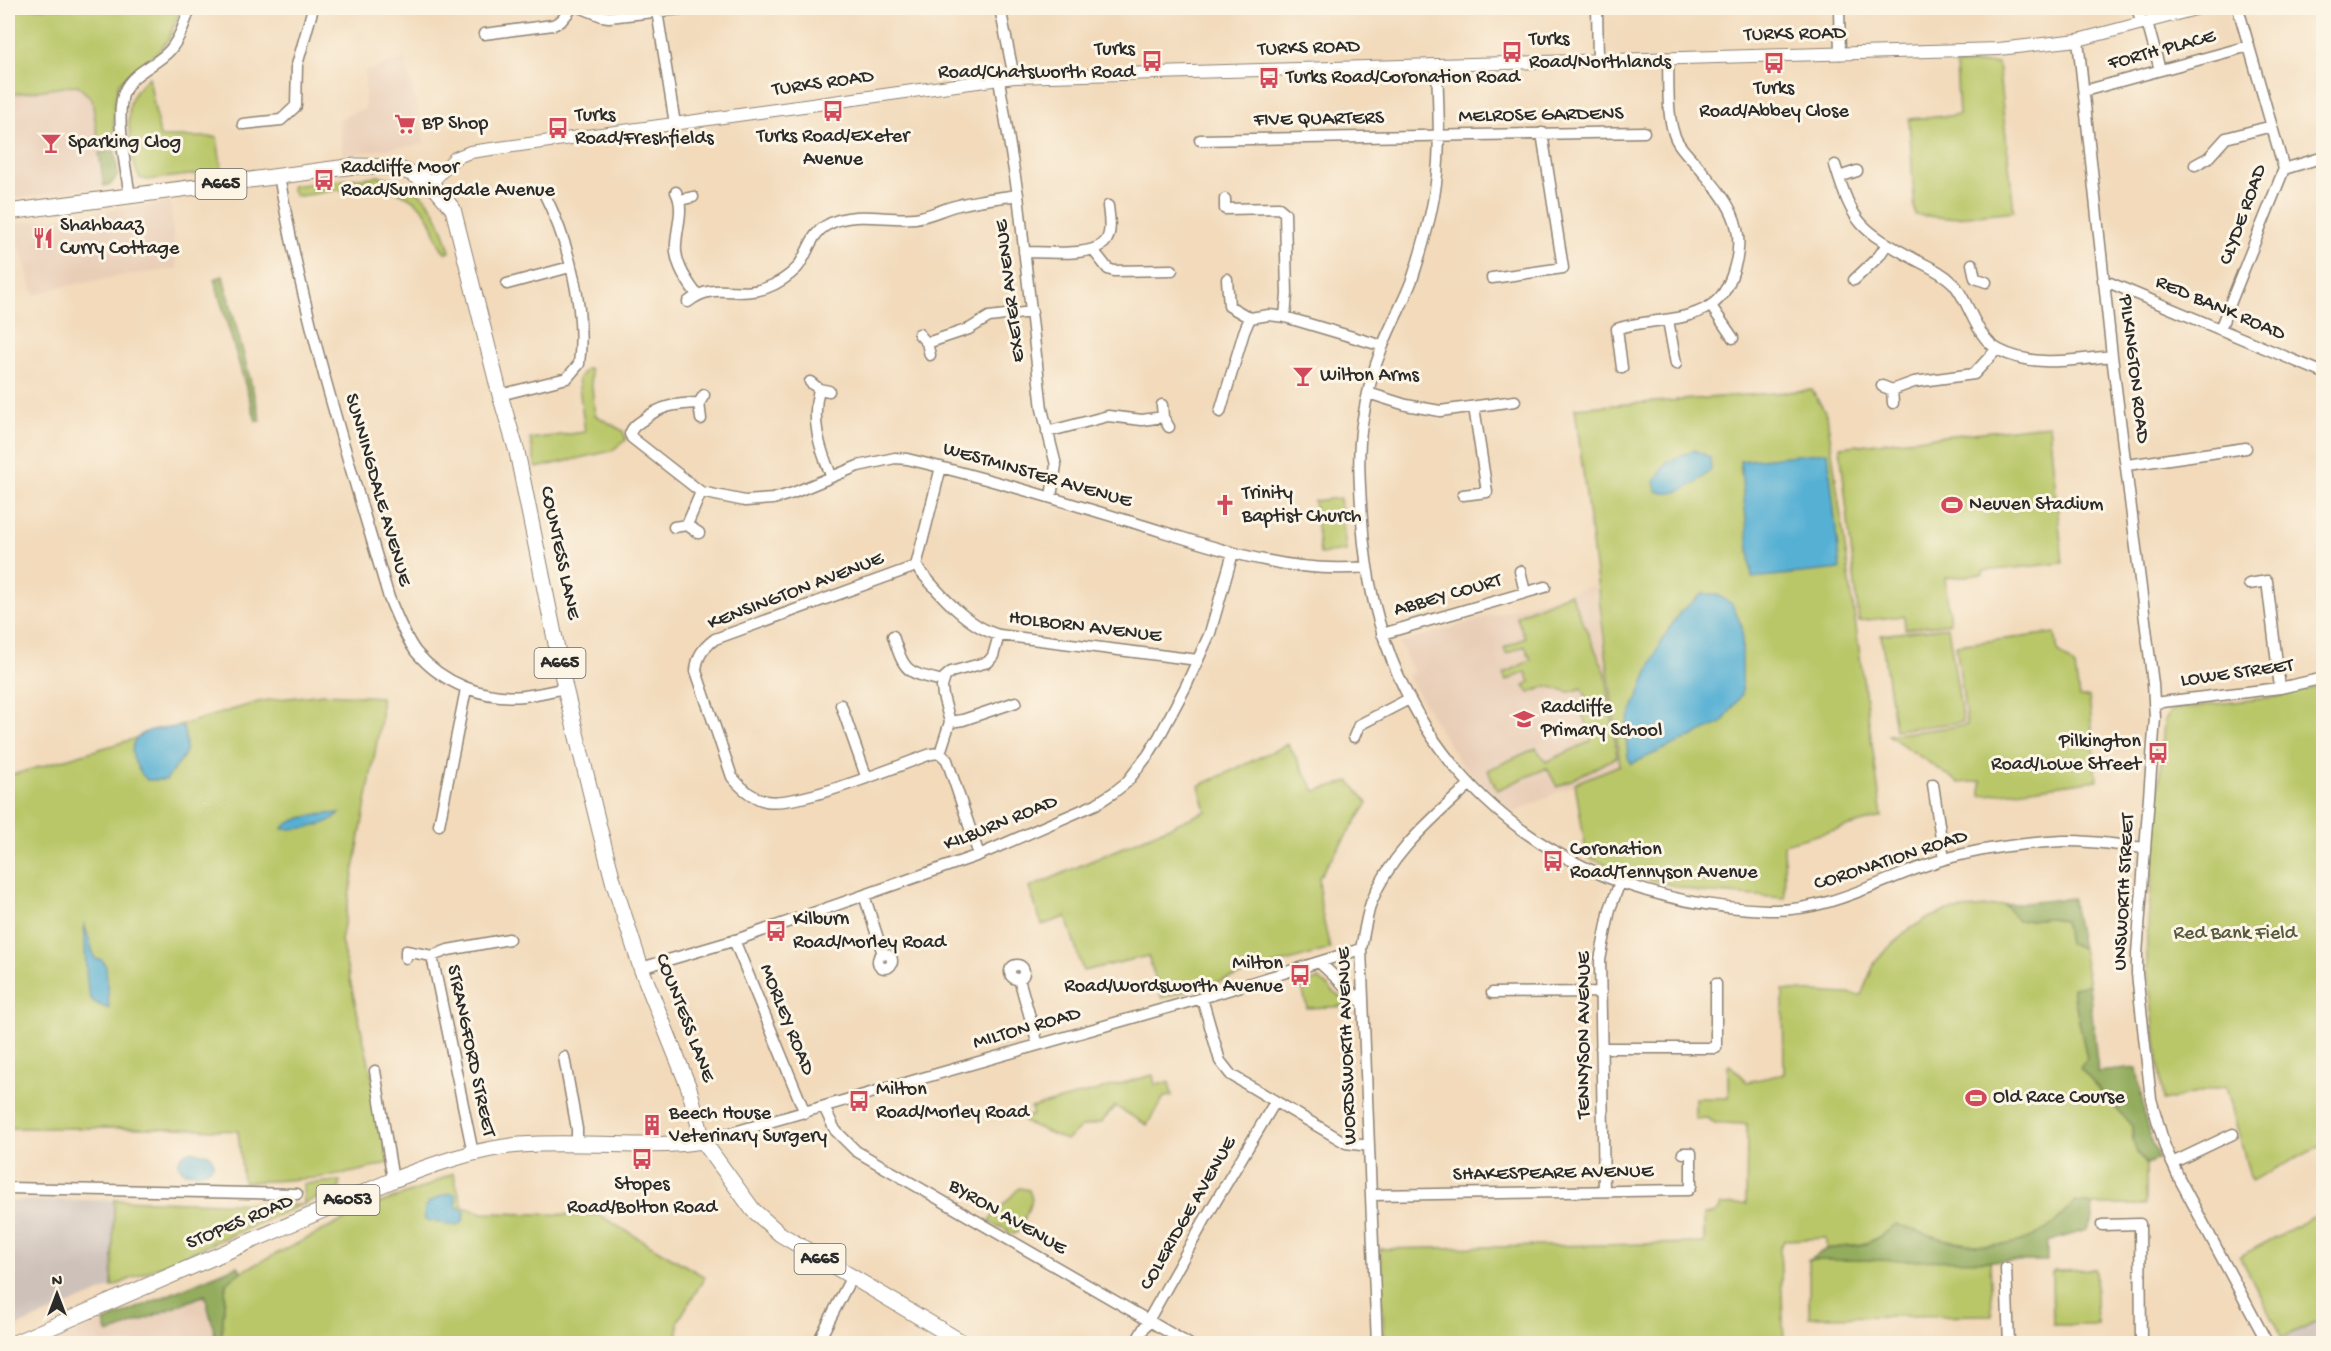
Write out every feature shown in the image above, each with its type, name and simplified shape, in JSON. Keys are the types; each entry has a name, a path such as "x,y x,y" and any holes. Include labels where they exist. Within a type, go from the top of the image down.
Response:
{"main road":[{"name":"A665","path":"8,212 279,175 375,165 393,167 431,183"},
{"name":"COUNTESS LANE","path":"431,183 453,209 500,395 517,452 565,688 605,852 641,968 689,1088 703,1141"},
{"name":"A665","path":"703,1141 753,1210 780,1234 965,1344"},
{"name":"STOPES ROAD","path":"12,1344 393,1180 473,1153 519,1145 577,1143 670,1146 703,1141"}],"street":[{"path":"129,196 121,112 124,91 140,72 170,50 178,38 190,8"},
{"path":"243,124 281,120 296,106 297,65 313,8"},
{"path":"484,34 553,25 561,21 572,8"},
{"path":"582,8 609,17 689,8"},
{"path":"1000,8 1014,77"},
{"path":"1597,8 1598,59"},
{"path":"1839,8 1840,54"},
{"path":"2137,8 2145,23 2160,70"},
{"name":"TURKS ROAD","path":"431,183 455,158 470,152 1014,77 2004,49 2078,40 2199,8"},
{"name":"CLYDE ROAD","path":"2220,329 2284,169 2238,8"},
{"path":"657,11 675,124"},
{"name":"PILKINGTON ROAD","path":"2078,40 2103,279 2148,634 2154,703"},
{"name":"FORTH PLACE","path":"2084,91 2249,46"},
{"path":"1622,368 1617,329 1691,315 1712,306 1725,290 1739,249 1739,235 1726,199 1677,140 1671,119 1668,57"},
{"name":"CORONATION ROAD","path":"1437,65 1439,135 1436,183 1426,233 1411,282 1383,345 1368,393 1362,428 1359,480 1366,567 1382,633 1409,699 1428,732 1469,785 1509,820 1568,860 1620,882 1695,903 1773,910 1802,907 1840,900 1944,860 1989,849 2064,841 2144,848"},
{"name":"EXETER AVENUE","path":"999,80 1018,195 1042,408 1056,465 1050,497"},
{"path":"261,110 263,122"},
{"path":"2195,165 2208,158 2226,138 2272,126"},
{"name":"MELROSE GARDENS","path":"1439,135 1644,132"},
{"path":"1492,278 1563,268 1542,133"},
{"name":"FIVE QUARTERS","path":"1200,140 1439,135"},
{"path":"2284,169 2324,157"},
{"path":"1835,165 1847,203 1854,216 1873,236 1941,274 1958,289 1982,331 1997,349 2020,358 2042,361 2112,356"},
{"path":"1839,177 1857,171"},
{"name":"SUNNINGDALE AVENUE","path":"279,175 298,278 389,598 400,626 416,652 432,667 466,688 504,696 524,696 565,688"},
{"path":"500,395 567,378 579,364 580,319 570,267 556,206 544,194"},
{"path":"688,302 697,295 716,290 747,292 769,287 797,268 812,239 820,230 842,219 927,216 961,204 1018,195"},
{"path":"693,197 678,196 676,254 683,274 697,295"},
{"path":"1226,199 1226,209 1279,208 1285,213 1287,294 1285,317"},
{"path":"1024,252 1093,250 1104,244 1109,234 1108,206"},
{"path":"1854,279 1873,268 1887,244"},
{"path":"1093,250 1108,269 1114,271 1172,270"},
{"path":"1972,264 1975,278"},
{"path":"507,284 523,275 570,267"},
{"path":"1958,289 1975,278"},
{"path":"1975,278 1986,282"},
{"path":"1227,279 1229,306 1250,318 1269,315 1285,317 1383,345"},
{"name":"RED BANK ROAD","path":"2103,279 2324,373"},
{"path":"1712,306 1733,338"},
{"path":"927,343 969,329 989,317 1032,312"},
{"path":"1220,412 1250,318"},
{"path":"1668,320 1676,364"},
{"path":"919,334 927,343 930,356"},
{"path":"1893,403 1887,388 1974,374 1997,349"},
{"path":"819,387 815,406 816,430 821,453 831,476"},
{"path":"1368,393 1406,405 1440,411 1515,401"},
{"name":"WESTMINSTER AVENUE","path":"700,419 701,399 670,404 661,407 633,427 630,434 632,438 701,492 727,498 760,501 793,493 858,466 895,458 941,467 1050,497 1233,553 1302,567 1341,569 1366,567"},
{"path":"1463,495 1487,492 1474,407"},
{"path":"1047,432 1108,416 1142,420 1162,411 1169,427"},
{"path":"2127,465 2247,448"},
{"path":"916,566 941,467"},
{"path":"687,525 701,492"},
{"path":"674,526 687,525 699,533"},
{"name":"KILBURN ROAD","path":"641,968 734,940 979,855 1096,804 1127,782 1148,755 1210,633 1233,553"},
{"name":"HOLBORN AVENUE","path":"916,566 970,621 987,632 999,636 1198,660"},
{"name":"KENSINGTON AVENUE","path":"866,776 792,800 768,801 747,792 738,785 728,767 699,680 696,661 705,646 715,639 916,566"},
{"name":"ABBEY COURT","path":"1520,571 1525,592"},
{"path":"2249,584 2267,581 2280,688"},
{"name":"ABBEY COURT","path":"1382,633 1545,587"},
{"path":"894,636 901,660 908,671 943,681"},
{"path":"940,753 950,722 943,696 943,681 951,672 988,662 993,656 999,636"},
{"name":"LOWE STREET","path":"2154,703 2280,688 2324,678"},
{"path":"438,825 466,688"},
{"path":"1354,737 1359,725 1409,699"},
{"path":"950,722 963,720 1016,702"},
{"name":"UNSWORTH STREET","path":"2154,703 2155,718 2144,848 2137,974 2151,1099 2172,1163 2268,1344"},
{"path":"841,705 866,776 940,753"},
{"path":"940,753 947,760 979,855"},
{"path":"1933,784 1944,860"},
{"name":"WORDSWORTH AVENUE","path":"1377,1344 1361,949 1370,905 1388,870 1414,837 1469,785"},
{"name":"TENNYSON AVENUE","path":"1604,1191 1600,960 1610,909 1620,882"},
{"path":"864,895 883,954"},
{"name":"STRANGFORD STREET","path":"406,958 406,951 432,957 448,950 509,938"},
{"name":"MORLEY ROAD","path":"734,940 805,1113"},
{"name":"MILTON ROAD","path":"703,1141 1202,998 1361,949"},
{"name":"STRANGFORD STREET","path":"432,957 473,1153"},
{"path":"1320,963 1362,1002"},
{"path":"1019,979 1038,1045"},
{"path":"1601,1048 1716,1048 1716,984"},
{"path":"1492,993 1601,992"},
{"path":"1202,998 1220,1061 1225,1069 1275,1102 1346,1143 1369,1146"},
{"path":"564,1057 577,1129 577,1143"},
{"path":"375,1071 393,1180"},
{"name":"COLERIDGE AVENUE","path":"1135,1344 1204,1221 1275,1102"},
{"name":"BYRON AVENUE","path":"824,1107 835,1130 855,1151 1189,1344"},
{"path":"2172,1163 2233,1134"},
{"name":"SHAKESPEARE AVENUE","path":"1372,1195 1688,1190 1691,1186 1691,1153 1683,1153"},
{"name":"STOPES ROAD","path":"8,1188 297,1194"},
{"path":"2102,1225 2140,1224 2141,1344"},
{"path":"2003,1275 2009,1344"},
{"path":"817,1344 851,1278"}],"shaded area":[{"path":"405,58 425,144 343,155 339,119 365,108 365,71"},
{"path":"77,85 92,99 98,140 109,138 114,132 115,151 99,153 104,186 8,199 8,95"},
{"path":"170,202 177,269 118,276 61,287 34,295 13,224"},
{"name":"Radcliffe Primary School","path":"1594,585 1620,764 1513,813 1460,763 1407,675 1413,673 1400,643"},
{"path":"114,1200 112,1287 8,1330 8,1201"},
{"path":"205,1295 217,1343 49,1344 104,1322 108,1334"},
{"path":"2323,1318 2323,1343 2280,1343 2278,1339"}],"green space":[{"path":"8,8 181,8 169,39 158,52 119,83 114,107 114,132 109,138 98,140 92,99 77,85 8,95"},
{"path":"1998,63 2014,211 1948,218 1915,215 1909,119 1959,115 1956,65"},
{"path":"149,77 160,137 217,137 222,171 147,180 140,178 132,153 129,111 133,95"},
{"path":"115,151 118,175 111,184 104,186 99,153"},
{"path":"380,176 409,186 428,202 441,224 450,252 446,253 442,249 428,216 416,202 402,194 386,189 369,188 299,196 295,195 291,189 292,186"},
{"path":"223,276 261,421 256,421 214,279"},
{"path":"586,369 590,369 595,415 623,431 626,440 611,451 536,468 530,439 585,432 578,379"},
{"path":"1812,390 1827,415 1882,817 1784,844 1785,898 1699,892 1636,876 1587,857 1575,783 1620,765 1575,408"},
{"name":"Neuven Stadium","path":"2049,425 2063,563 1983,571 1983,574 1945,578 1950,623 1905,629 1904,616 1859,621 1840,447"},
{"path":"1340,498 1346,551 1320,554 1314,501"},
{"path":"1570,593 1606,674 1617,757 1557,787 1547,768 1497,790 1488,770 1536,748 1546,762 1591,741 1592,734 1578,707 1588,701 1582,688 1570,692 1547,686 1529,693 1524,685 1530,682 1526,672 1506,681 1503,674 1531,660 1525,646 1506,654 1504,648 1525,638 1516,616"},
{"path":"1948,627 1963,722 1895,730 1881,635"},
{"path":"2055,633 2058,651 2075,667 2079,697 2089,697 2097,780 1981,796 1981,781 1959,783 1888,735 1967,725 1956,645"},
{"name":"Red Bank Field","path":"2323,686 2323,1145 2251,1181 2226,1086 2163,1101 2147,966 2147,936 2164,722 2170,711 2176,709 2275,697"},
{"path":"324,694 381,697 381,719 341,941 373,1081 388,1163 334,1176 243,1182 238,1131 174,1128 8,1128 8,776 262,701"},
{"path":"1288,744 1315,791 1349,781 1368,803 1319,877 1321,909 1330,949 1162,998 1148,956 1083,971 1066,917 1042,925 1029,888 1206,811 1199,786"},
{"path":"2072,898 2082,948 2068,943 2064,920 2048,918 2018,921 2005,905"},
{"path":"2005,905 2018,921 2048,918 2064,920 2068,942 2082,948 2089,985 2072,988 2087,1059 2080,1068 2132,1126 2137,1153 2146,1164 2146,1205 2092,1205 2075,1202 2052,1225 2030,1238 2011,1244 1992,1246 1953,1241 1896,1224 1871,1241 1847,1246 1826,1249 1826,1238 1785,1240 1780,1247 1784,1343 1384,1343 1380,1249 1704,1243 1704,1214 1713,1214 1720,1209 1720,1205 1746,1204 1747,1124 1715,1123 1707,1118 1695,1119 1695,1098 1728,1098 1728,1066 1730,1065 1747,1082 1784,1074 1783,990 1861,995 1876,960 1905,932 1926,919 1947,911"},
{"path":"1319,979 1350,1006 1307,1008 1301,983"},
{"path":"2089,985 2098,1072 2137,1068 2146,1123 2158,1159 2147,1164 2137,1153 2132,1126 2080,1068 2087,1058 2072,987"},
{"path":"1153,1075 1155,1085 1169,1082 1172,1096 1164,1097 1147,1125 1115,1106 1102,1122 1082,1127 1066,1140 1024,1122 1023,1118 1033,1115 1031,1108"},
{"path":"453,1173 463,1207 483,1213 599,1215 705,1277 678,1321 678,1343 221,1344 226,1282 242,1271 372,1206 425,1187"},
{"path":"340,1181 340,1188 304,1204 303,1184"},
{"path":"1019,1188 1029,1190 1032,1199 1022,1229 1014,1234 1007,1233 1008,1230 990,1223 990,1219"},
{"path":"114,1200 301,1205 112,1287"},
{"path":"2075,1202 2092,1205 2093,1219 2086,1230 2047,1242 2047,1261 1809,1260 1826,1249 1866,1244 1883,1235 1896,1224 1973,1245 2011,1244 2030,1238 2048,1228"},
{"path":"2323,1212 2323,1318 2282,1338 2240,1256"},
{"path":"1809,1260 1990,1260 1992,1315 1809,1317"},
{"path":"237,1266 242,1271 226,1283 221,1343 217,1343 205,1295 108,1334 104,1322"},
{"path":"2095,1269 2097,1325 2053,1325 2052,1272 2054,1270"}],"water":[{"path":"1694,450 1710,457 1711,470 1693,484 1679,491 1664,493 1657,491 1655,481 1667,462"},
{"path":"1828,452 1840,569 1752,578 1740,461"},
{"path":"1702,594 1716,594 1732,604 1742,627 1742,694 1722,723 1631,764 1628,757 1625,728 1660,643 1680,612"},
{"path":"183,727 186,746 184,756 166,780 147,780 139,770 132,751 136,740 149,731"},
{"path":"340,813 321,825 282,829 301,818"},
{"path":"84,923 95,959 102,960 106,967 109,1009 95,1003 89,995"},
{"path":"190,1151 209,1154 214,1162 212,1166 202,1172 184,1172 178,1164 182,1155"},
{"path":"453,1193 456,1196 456,1206 465,1211 463,1221 457,1226 425,1220 425,1210 429,1203 441,1196"}],"place":[{"name":"Turks Road/Northlands","path":"1512,52"},
{"name":"Turks Road/Chatsworth Road","path":"1152,61"},
{"name":"Turks Road/Abbey Close","path":"1774,63"},
{"name":"Turks Road/Coronation Road","path":"1269,78"},
{"name":"Turks Road/Exeter Avenue","path":"833,111"},
{"name":"BP Shop","path":"405,124"},
{"name":"Turks Road/Freshfields","path":"558,128"},
{"name":"Sparking Clog","path":"51,143"},
{"name":"Radcliffe Moor Road/Sunningdale Avenue","path":"324,180"},
{"name":"Shahbaaz Curry Cottage","path":"43,238"},
{"name":"Wilton Arms","path":"1303,376"},
{"name":"Trinity Baptist Church","path":"1225,505"},
{"name":"Neuven Stadium","path":"1952,505"},
{"name":"Radcliffe Primary School","path":"1524,719"},
{"name":"Pilkington Road/Lowe Street","path":"2158,753"},
{"name":"Coronation Road/Tennyson Avenue","path":"1553,861"},
{"name":"Kilburn Road/Morley Road","path":"776,931"},
{"name":"Milton Road/Wordsworth Avenue","path":"1300,975"},
{"name":"Old Race Course","path":"1976,1098"},
{"name":"Milton Road/Morley Road","path":"859,1101"},
{"name":"Beech House Veterinary Surgery","path":"652,1125"},
{"name":"Stopes Road/Bolton Road","path":"642,1159"}]}
